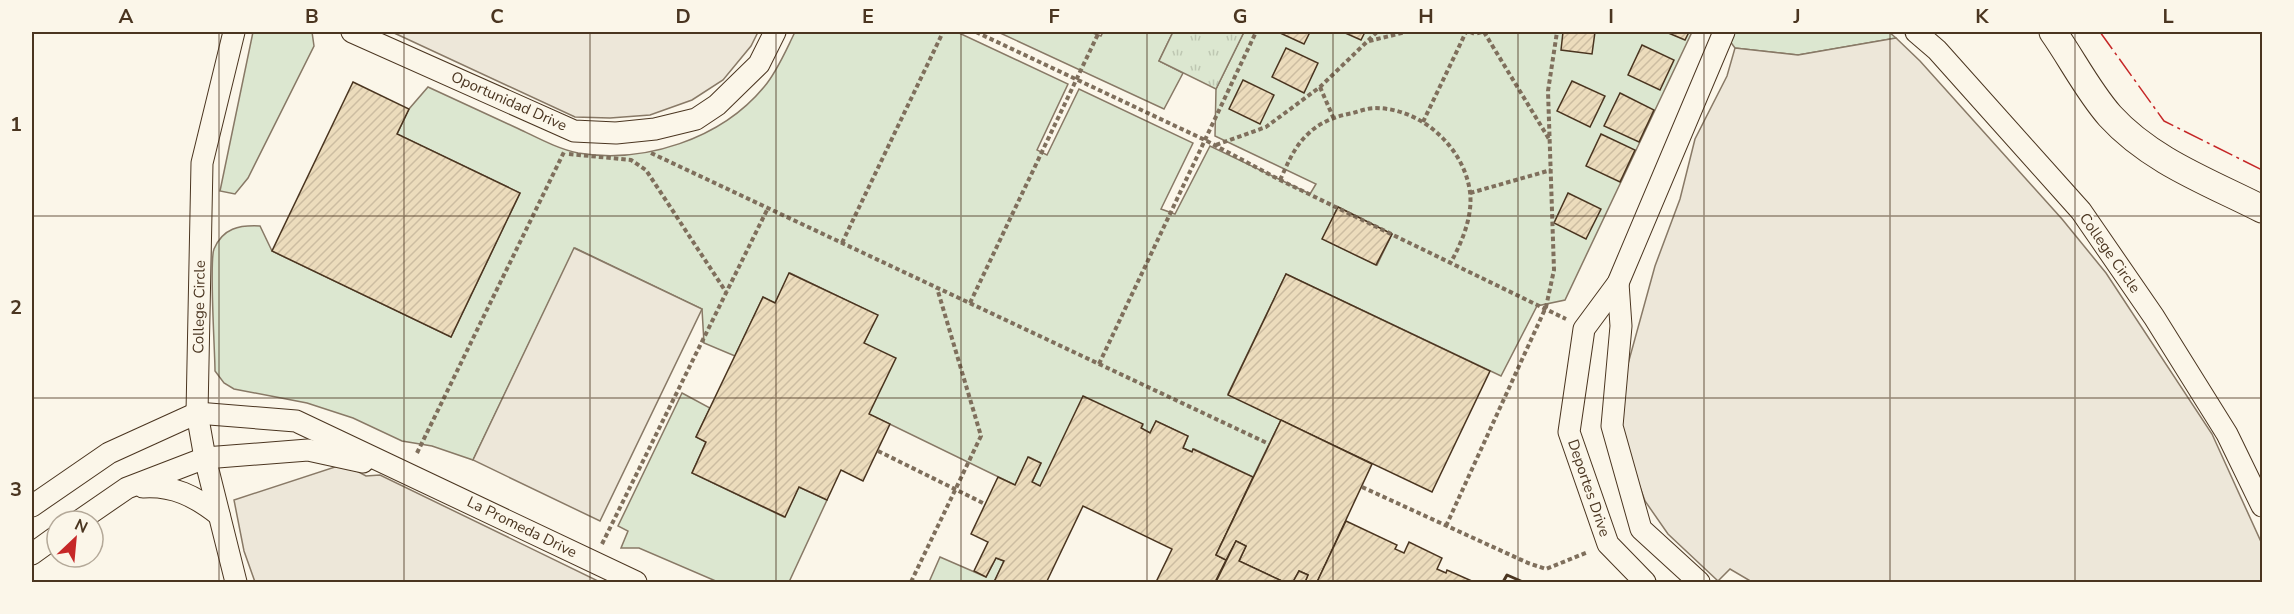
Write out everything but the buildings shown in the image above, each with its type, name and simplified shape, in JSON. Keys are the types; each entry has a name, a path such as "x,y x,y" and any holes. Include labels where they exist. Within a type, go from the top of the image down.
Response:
{"street":[{"name":"College Circle","path":"234,32 201,163 197,413 205,458 236,582"},
{"name":"Oportunidad Drive","path":"352,32 574,130 608,133 655,129 696,118 717,105 759,64 775,32"},
{"name":"Deportes Drive","path":"1645,582 1608,544 1569,432 1584,329 1618,283 1724,32"},
{"name":"College Circle","path":"1916,32 1944,57 2081,211 2152,313 2227,434 2262,506"},
{"path":"2053,32 2109,114 2137,142 2168,162 2262,209"},
{"name":"Deportes Drive","path":"1618,283 1621,326 1612,426 1641,529 1699,582"},
{"path":"32,506 109,453 197,413 296,421 407,472"},
{"path":"96,509 127,488 205,458 308,450 407,472"},
{"name":"La Promeda Drive","path":"407,472 636,582"},
{"path":"127,488 164,486 187,493 219,514"},
{"path":"32,554 45,545"}],"path":[{"path":"842,243 943,32"},
{"path":"976,32 1205,140 1280,180 1546,307 1584,329"},
{"path":"970,303 1099,32"},
{"path":"1099,364 1256,32"},
{"path":"1216,146 1266,127 1320,87 1377,32"},
{"path":"1369,42 1406,32"},
{"path":"1423,122 1468,32 1475,34 1483,32 1550,140"},
{"path":"1446,526 1546,307 1554,270 1548,91 1557,32"},
{"path":"1320,87 1333,117"},
{"path":"1280,180 1294,150 1309,133 1333,117 1375,108 1408,114 1435,130 1456,155 1470,193 1464,238 1451,262"},
{"path":"407,472 574,130"},
{"path":"608,133 1269,444"},
{"path":"564,152 574,156 631,160 646,170 726,293"},
{"path":"1470,193 1551,170"},
{"path":"594,562 768,208"},
{"path":"911,582 981,436 937,288"},
{"path":"878,451 985,504"},
{"path":"1362,487 1546,569 1608,544"}],"green space":[{"path":"253,32 312,32 314,46 248,178 235,194 220,191"},
{"path":"795,32 957,32 1068,84 1037,150 1047,155 1079,89 1193,143 1161,209 1175,214 1210,146 1310,194 1316,184 1215,136 1216,89 1244,32 1692,32 1565,300 1537,306 1501,376 1286,274 1228,394 1281,420 1253,477 1194,449 1192,452 1183,448 1188,436 1156,421 1150,433 1141,428 1143,425 1040,486 1032,482 1041,463 1029,457 1015,485 869,414 864,343 877,315 790,273 775,303 763,297 735,356 704,343 702,309 575,248 473,460 432,446 402,441 353,418 307,403 234,389 224,383 215,371 212,288 214,249 227,232 245,226 260,226 272,251 451,337 520,193 397,134 409,109 428,87 563,149 578,153 629,155 680,144 726,121 746,105 769,81","holes":["1338,207 1392,234 1377,265 1323,239"]},
{"path":"998,32 1090,32 1101,36 1103,32 1173,32 1159,61 1183,73 1164,109"},
{"path":"1173,32 1244,32 1216,89 1159,61"},
{"path":"1733,32 1889,32 1896,38 1798,55 1735,48 1729,40"},
{"path":"682,393 710,408 696,437 706,442 692,473 784,517 799,487 827,500 789,582 718,582 639,548 621,548 628,531 618,526"},
{"path":"940,557 986,577 996,558 1004,561 994,582 929,582"}],"shaded area":[{"path":"392,32 758,32 751,46 723,80 692,100 650,115 610,118 575,117"},
{"path":"1896,38 1920,61 2062,219 2106,273 2212,434 2262,544 2262,582 1752,582 1730,569 1718,581 1668,534 1645,501 1621,424 1623,382 1655,266 1680,199 1695,139 1727,76 1735,48 1798,55"},
{"path":"574,248 702,309 600,521 473,460"},
{"path":"344,464 366,476 380,475 596,580 589,582 255,582 244,551 234,500"}],"wall":[{"path":"1503,582 1507,575 1523,582"}],"power":[{"path":"2100,32 2164,121 2262,170"}]}
